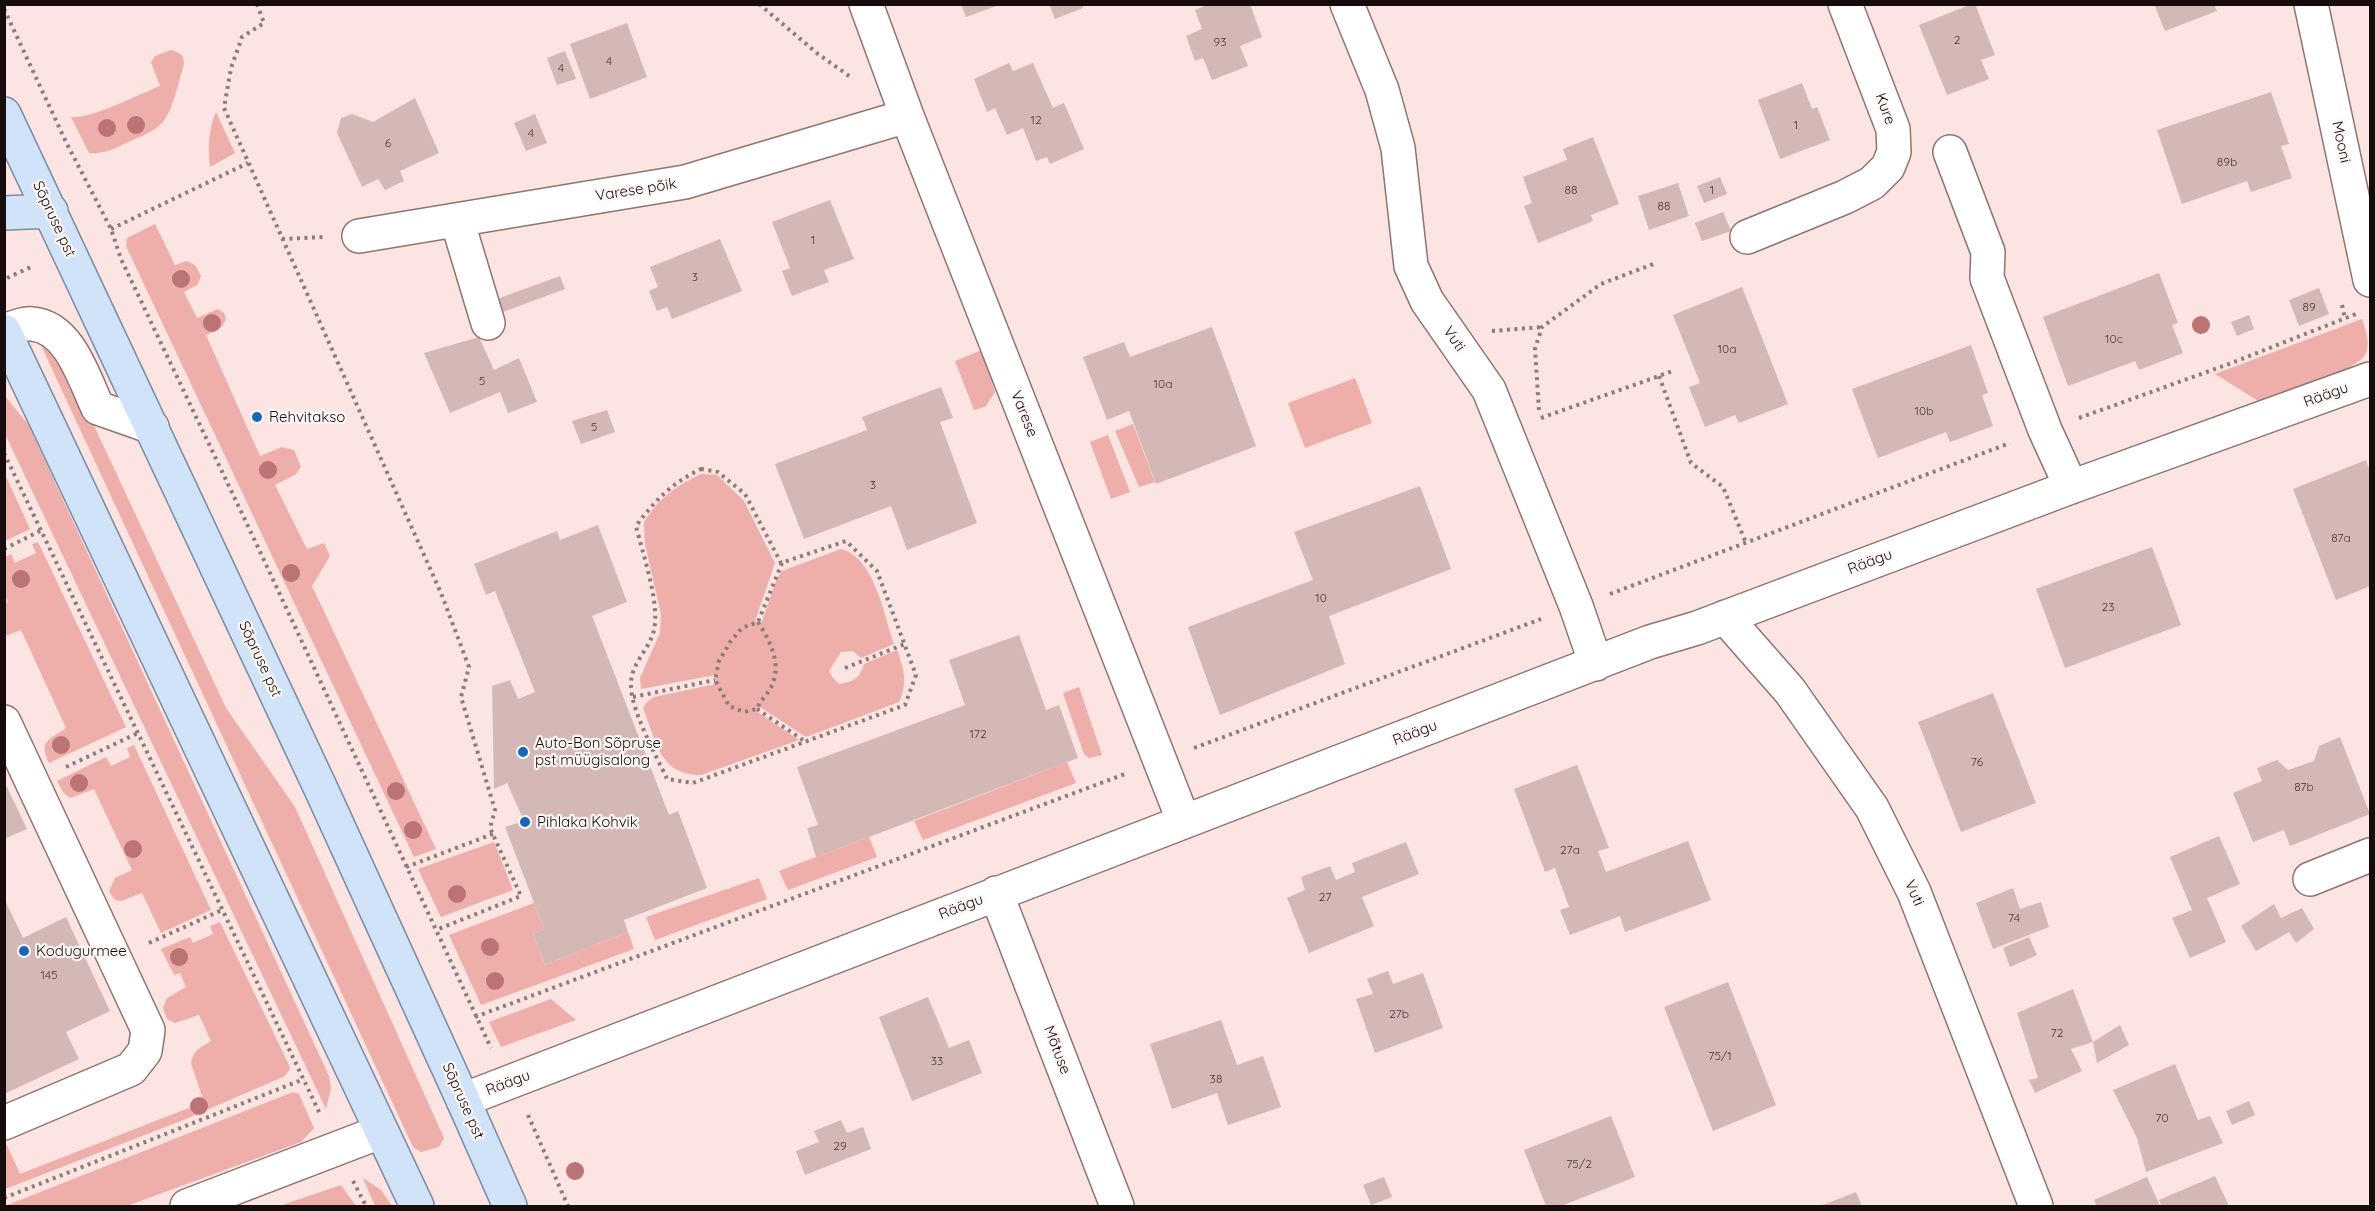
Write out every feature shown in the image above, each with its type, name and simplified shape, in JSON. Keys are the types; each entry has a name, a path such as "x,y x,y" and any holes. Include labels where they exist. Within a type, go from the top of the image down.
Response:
{"main road":[{"name":"Sõpruse pst","path":"4,114 464,1100 510,1206"},
{"path":"4,213 51,211"},
{"path":"4,331 417,1206"}],"street":[{"name":"Varese","path":"866,4 907,116 1184,822"},
{"name":"Vuti","path":"1347,4 1382,90 1398,148 1411,266 1426,301 1488,390 1576,606 1596,664"},
{"name":"Kure","path":"1747,237 1845,197 1872,183 1888,167 1894,152 1893,129 1845,4"},
{"name":"Mooni","path":"2311,4 2366,238 2370,280"},
{"name":"Varese põik","path":"359,236 685,182 907,116"},
{"path":"1950,152 1988,252 1987,278 2045,430 2071,487"},
{"path":"457,220 488,323"},
{"path":"4,331 29,324 48,327 67,345 98,408 152,427"},
{"name":"Räägu","path":"464,1100 1650,642 1725,617 2071,487 2370,379"},
{"name":"Vuti","path":"1725,617 1790,691 1872,808 1914,892 2037,1206"},
{"path":"4,722 148,1030 145,1051 131,1069 4,1123"},
{"path":"2310,879 2370,855"},
{"name":"Mõtuse","path":"996,893 1118,1206"},
{"path":"187,1206 381,1132"}],"path":[{"path":"256,4 264,23 242,37 231,68 224,108 441,593 469,667 461,697 495,810 490,828 521,896 435,931"},
{"path":"759,4 818,54 854,79"},
{"path":"4,9 66,142 111,229 121,259 256,543 475,1017 784,902"},
{"path":"111,229 248,163"},
{"path":"7,278 42,262"},
{"path":"1540,418 1536,349 1542,327 1601,284 1656,263"},
{"path":"1576,405 1673,371"},
{"path":"1659,376 1691,463 1723,487 1746,543"},
{"path":"4,453 322,1119"},
{"path":"782,563 744,494 718,472 701,469 680,479 658,498 636,526 656,612 654,632 634,668 631,684 638,713 666,779 693,783 806,742 905,705 916,675 905,644 877,571 846,541 782,563 758,622 742,628 730,642 720,661 715,680 729,706 744,712 758,709 806,742"},
{"path":"4,549 42,530"},
{"path":"758,622 767,636 778,670 758,709"},
{"path":"845,668 905,644"},
{"path":"633,697 715,680"},
{"path":"33,783 138,733"},
{"path":"406,867 494,834"},
{"path":"114,958 222,910"},
{"path":"4,1198 304,1079"},
{"path":"531,1123 568,1206"},
{"path":"349,1174 366,1206"}],"shaded area":[{"path":"171,50 180,54 184,64 172,104 161,124 150,132 113,149 89,153 71,117 102,111 160,86 151,62 155,56"},
{"path":"216,112 235,153 210,167 209,139"},
{"path":"155,224 175,265 187,261 195,265 201,276 197,285 184,292 197,318 218,309 224,313 226,319 222,327 206,335 260,456 282,447 294,450 301,467 296,474 275,485 307,549 324,543 330,556 312,586 436,849 414,857 126,246 127,238"},
{"path":"2362,319 2368,342 2365,355 2358,362 2316,382 2260,402 2215,374"},
{"path":"39,341 49,345 68,370 226,708 295,807 444,1138 439,1147 421,1152 413,1147"},
{"path":"982,350 995,392 985,407 974,410 955,361"},
{"path":"1355,378 1372,423 1305,448 1288,403"},
{"path":"4,395 28,424 329,1076 331,1088 326,1109 5,434"},
{"path":"1133,424 1155,482 1139,487 1115,431"},
{"path":"1108,435 1130,492 1111,499 1090,442"},
{"path":"5,474 30,529 4,541"},
{"path":"701,474 717,475 744,501 775,563 755,621 761,624 777,578 782,571 841,549 852,554 862,563 882,603 894,644 861,658 853,651 841,652 829,671 839,684 849,682 861,673 864,664 897,650 904,676 899,702 806,737 760,707 756,711 799,740 701,775 687,774 668,763 656,744 643,708 654,697 716,684 715,675 641,689 640,678 660,633 661,614 645,544 644,522 655,506 669,494"},
{"path":"38,542 126,727 49,763 45,745 47,741 66,728 21,630 5,636 5,604 8,602 5,595 5,557 11,554 15,563 36,553 32,544"},
{"path":"1079,687 1102,755 1089,758 1084,754 1063,693"},
{"path":"134,745 211,910 161,933 142,893 121,901 115,900 109,891 115,878 132,870 94,789 70,798 63,792 57,781 106,757 111,766 130,757 127,748"},
{"path":"1067,762 1076,783 923,840 914,821"},
{"path":"869,837 877,857 788,890 779,871"},
{"path":"494,842 513,890 441,917 418,869"},
{"path":"759,878 767,899 655,940 646,917"},
{"path":"534,903 544,929 533,934 545,965 628,932 634,949 481,1005 449,935"},
{"path":"220,922 289,1065 290,1069 285,1076 186,1119 5,1189 5,1146 7,1145 20,1174 204,1102 191,1063 196,1052 211,1041 199,1015 175,1023 167,1019 163,1008 167,998 186,987 180,973 174,975 161,949 190,937 193,943 213,934 210,926"},
{"path":"551,999 576,1020 501,1047 489,1022"},
{"path":"293,1092 299,1094 314,1128 301,1142 127,1206 5,1206"},
{"path":"363,1178 381,1190 392,1206 375,1206"},
{"path":"341,1185 356,1206 279,1206"}],"building":[{"path":"961,4 999,4 999,5 966,17"},
{"path":"1049,4 1082,4 1083,8 1055,19"},
{"path":"1209,4 1250,4 1262,37 1240,46 1248,66 1212,80 1203,58 1195,61 1186,36 1202,29 1195,10"},
{"path":"1975,4 1995,55 1981,60 1989,79 1947,95 1919,25"},
{"path":"2154,4 2214,4 2217,11 2165,31"},
{"path":"627,23 647,77 590,99 570,44"},
{"path":"565,51 576,79 557,85 547,58"},
{"path":"1009,63 1013,71 1033,63 1053,108 1064,103 1084,149 1050,164 1047,157 1036,161 1023,128 1007,135 995,108 987,112 974,79"},
{"path":"1802,83 1812,109 1817,107 1830,140 1780,159 1758,100"},
{"path":"2271,92 2289,144 2281,146 2292,178 2251,192 2247,181 2182,204 2157,130"},
{"path":"415,98 439,153 400,171 404,181 385,190 378,179 362,187 337,133 341,118 352,114 373,122"},
{"path":"535,114 547,143 526,151 514,123"},
{"path":"1593,137 1619,204 1591,215 1593,221 1538,243 1524,206 1532,203 1523,177 1567,160 1563,149"},
{"path":"1720,177 1727,194 1704,203 1697,186"},
{"path":"1678,183 1689,216 1649,230 1638,196"},
{"path":"830,200 854,259 824,270 829,282 792,296 782,271 790,268 772,222"},
{"path":"1723,212 1731,231 1702,241 1695,223"},
{"path":"720,239 742,291 672,319 667,307 657,311 649,291 658,287 650,267"},
{"path":"2159,273 2178,323 2172,325 2183,353 2139,370 2135,361 2068,386 2043,317"},
{"path":"560,276 565,289 503,312 497,299"},
{"path":"1742,287 1788,404 1739,423 1735,415 1705,427 1689,387 1700,383 1673,315"},
{"path":"2319,288 2329,314 2299,326 2289,300"},
{"path":"2249,315 2254,329 2237,336 2231,322"},
{"path":"1212,327 1256,446 1156,484 1129,411 1107,420 1083,357 1124,342 1130,357"},
{"path":"479,337 494,370 519,358 537,402 508,413 500,392 450,413 424,353"},
{"path":"1971,345 1988,393 1982,395 1993,426 1950,442 1946,432 1878,458 1852,389"},
{"path":"941,387 953,418 940,422 977,523 907,550 891,506 804,539 775,464 867,430 862,417"},
{"path":"607,410 615,432 581,444 572,421"},
{"path":"2366,460 2370,471 2370,586 2336,600 2293,489"},
{"path":"1420,486 1451,569 1329,616 1345,664 1220,715 1188,627 1313,580 1294,532"},
{"path":"598,525 627,602 592,616 669,815 678,811 707,888 624,920 628,932 545,965 533,934 544,929 505,827 524,821 507,783 494,789 492,686 510,680 518,699 535,692 495,591 486,595 474,564 557,531 560,540"},
{"path":"2152,547 2181,625 2065,668 2036,589"},
{"path":"1019,635 1046,710 1059,705 1078,758 816,857 807,828 818,825 797,767 965,705 949,660"},
{"path":"1993,693 2036,803 1961,832 1918,722"},
{"path":"2340,737 2370,814 2290,846 2284,830 2253,842 2233,793 2262,781 2257,768 2277,760 2288,770 2314,761 2319,746"},
{"path":"1577,765 1609,848 1598,851 1606,872 1688,841 1711,900 1625,932 1620,916 1570,935 1560,910 1569,907 1555,868 1545,872 1514,789"},
{"path":"4,781 27,829 4,839"},
{"path":"2219,836 2240,884 2207,898 2226,942 2190,958 2172,918 2192,910 2170,857"},
{"path":"1406,842 1419,874 1362,897 1374,926 1309,953 1287,898 1305,890 1301,877 1330,866 1336,880 1355,872 1352,863"},
{"path":"2013,888 2020,909 2041,902 2049,927 1993,949 1976,903"},
{"path":"4,898 23,938 66,917 110,1011 66,1032 79,1059 4,1094"},
{"path":"2274,904 2281,918 2302,908 2314,929 2296,943 2289,932 2256,951 2241,926"},
{"path":"2029,937 2037,955 2010,967 2003,948"},
{"path":"1388,971 1393,984 1423,973 1443,1028 1375,1053 1356,999 1373,994 1367,979"},
{"path":"1728,982 1776,1105 1713,1131 1664,1007"},
{"path":"2073,989 2093,1042 2071,1049 2082,1071 2035,1093 2029,1080 2038,1078 2017,1013"},
{"path":"928,997 949,1048 969,1040 982,1073 912,1101 879,1017"},
{"path":"1221,1020 1237,1065 1263,1056 1281,1107 1228,1125 1217,1093 1172,1109 1150,1044"},
{"path":"2120,1025 2129,1045 2097,1063 2093,1042"},
{"path":"2175,1064 2198,1120 2210,1116 2223,1143 2146,1172 2137,1138 2113,1090"},
{"path":"2249,1101 2255,1115 2232,1125 2226,1111"},
{"path":"1611,1116 1635,1177 1561,1206 1546,1206 1524,1150"},
{"path":"841,1120 847,1133 863,1127 871,1149 805,1175 796,1151 819,1142 814,1131"},
{"path":"2215,1176 2229,1206 2161,1206 2159,1200"},
{"path":"1384,1177 1392,1197 1371,1205 1363,1185"},
{"path":"2147,1177 2160,1206 2097,1206 2094,1200"},
{"path":"1856,1192 1862,1206 1820,1206"}],"place":[{"name":"Rehvitakso","path":"257,417"},
{"name":"Auto-Bon Sõpruse pst müügisalong","path":"523,752"},
{"name":"Pihlaka Kohvik","path":"525,822"},
{"name":"Kodugurmee","path":"24,951"}]}
